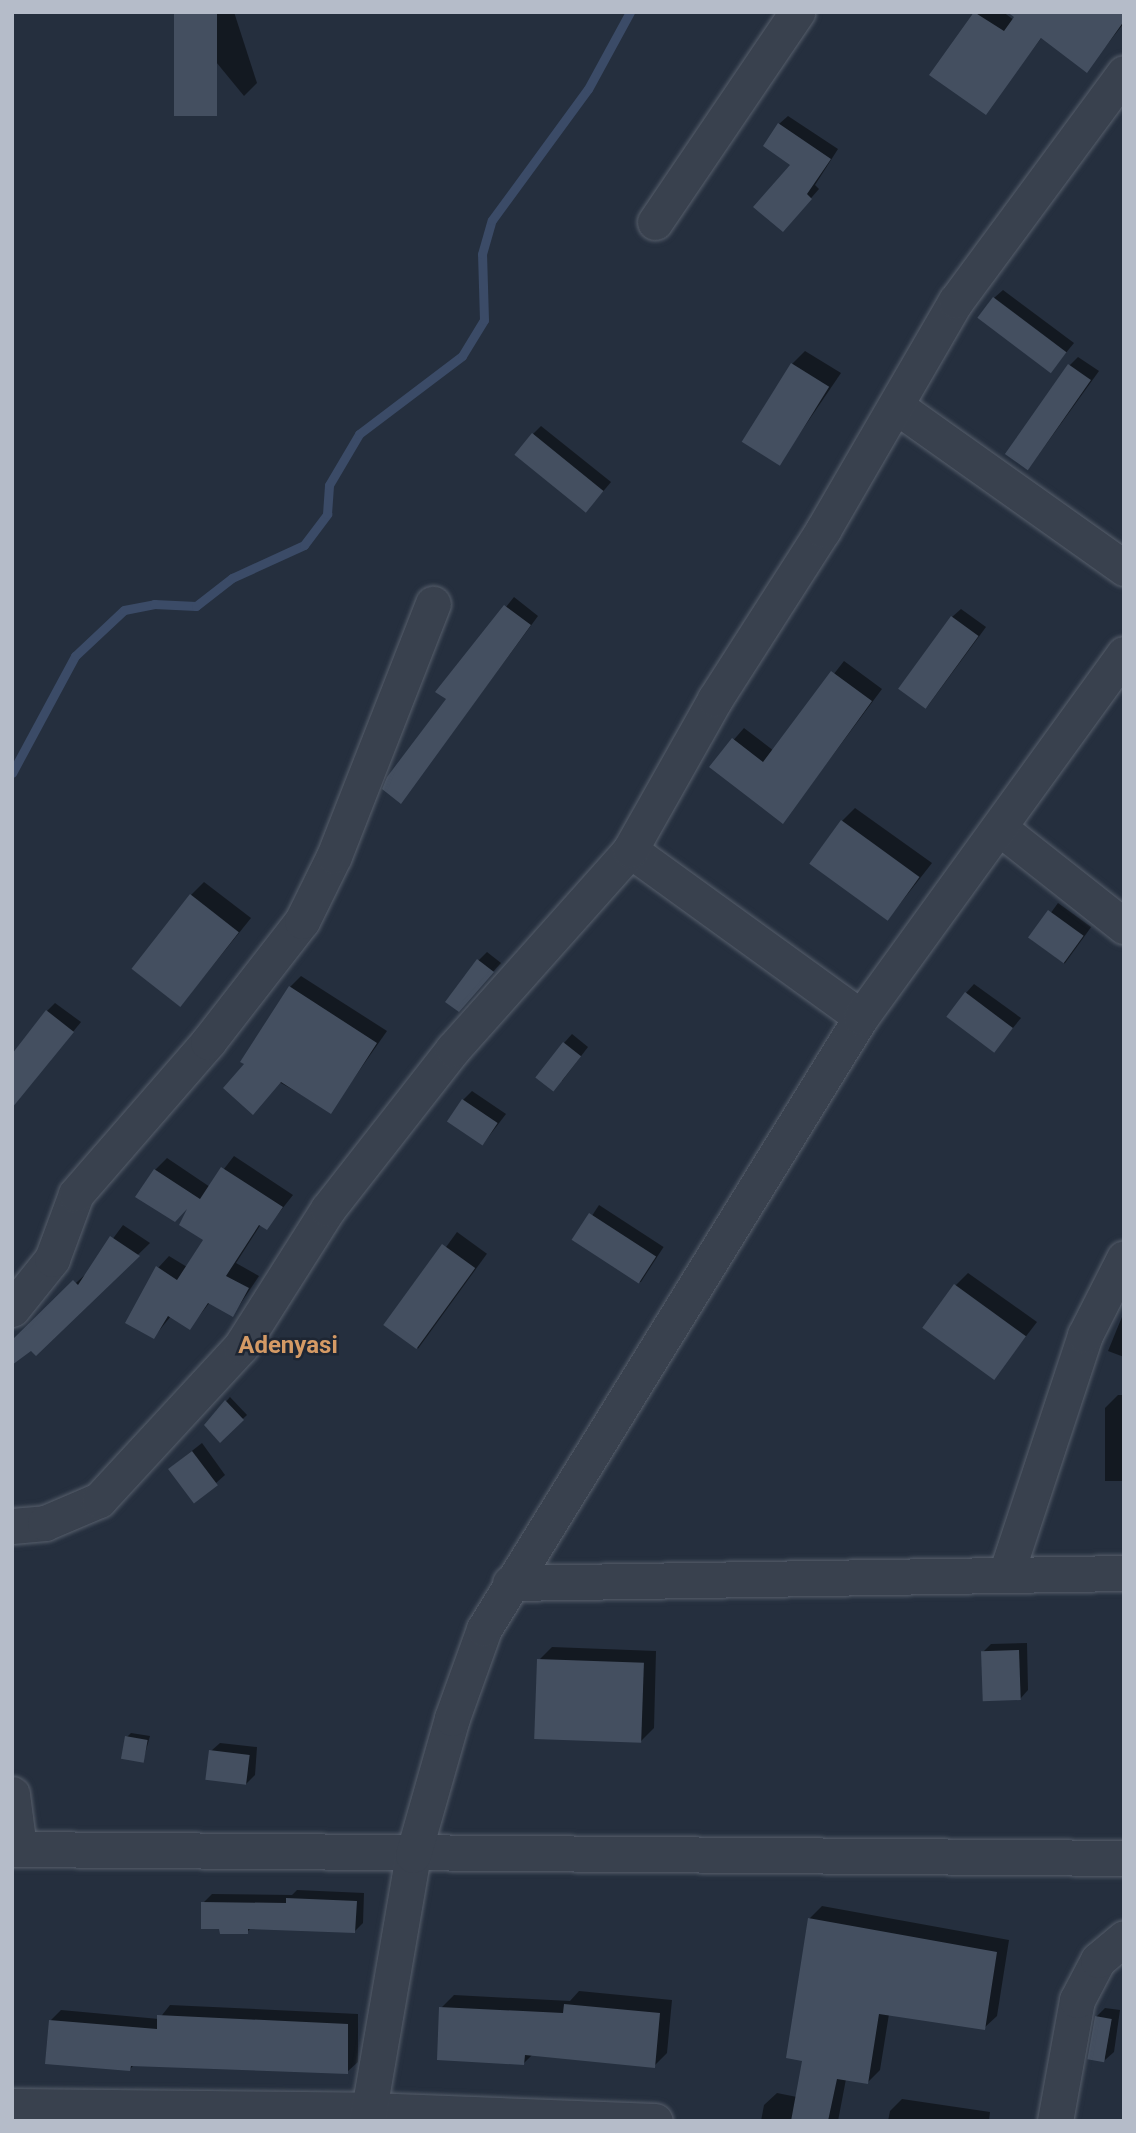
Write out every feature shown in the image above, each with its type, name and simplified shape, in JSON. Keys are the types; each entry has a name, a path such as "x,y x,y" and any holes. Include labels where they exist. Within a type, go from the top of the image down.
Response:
{"street":[{"path":"655,222 797,12"},
{"path":"12,1526 45,1523 99,1500 203,1387 240,1346 328,1209 453,1049 630,850 715,699 896,406 956,301 1124,73"},
{"path":"896,406 1124,568"},
{"path":"12,1310 52,1259 76,1194 208,1042 302,920 334,856 432,604"},
{"path":"368,2115 413,1855 452,1718 484,1629 861,1017 1001,829 1124,654"},
{"path":"1001,829 1124,926"},
{"path":"630,850 861,1017"},
{"path":"1006,1574 1085,1335 1124,1258"},
{"path":"510,1583 1124,1573"},
{"path":"12,1794 15,1848 413,1855 1124,1858"},
{"path":"1055,2121 1077,2000 1098,1960 1124,1938"},
{"path":"12,2106 155,2116 368,2115 655,2121"}],"building":[{"path":"174,12 217,12 217,116 174,116"},
{"path":"974,12 1004,31 1014,17 1007,12 1124,12 1124,21 1087,73 1041,38 986,115 929,75"},
{"path":"778,123 831,159 807,194 812,199 783,232 753,207 790,165 763,146"},
{"path":"993,297 1066,352 1051,373 977,318"},
{"path":"791,363 829,387 780,466 742,442"},
{"path":"1068,364 1091,380 1028,470 1005,454"},
{"path":"532,433 603,491 586,513 514,455"},
{"path":"504,605 531,625 401,804 382,789 387,777 446,699 435,692"},
{"path":"951,616 979,636 926,709 898,689"},
{"path":"831,671 872,701 783,824 709,767 732,738 763,762"},
{"path":"841,820 919,877 888,921 809,864"},
{"path":"190,894 239,932 180,1007 132,969"},
{"path":"1048,910 1084,936 1064,963 1028,938"},
{"path":"477,959 494,972 459,1012 445,1002"},
{"path":"289,986 377,1043 331,1114 281,1082 253,1115 223,1088 244,1064 240,1062"},
{"path":"965,992 1013,1028 994,1053 946,1017"},
{"path":"46,1010 74,1032 12,1108 12,1054"},
{"path":"563,1042 581,1056 553,1092 535,1077"},
{"path":"462,1099 498,1123 483,1145 447,1121"},
{"path":"221,1167 283,1207 267,1230 259,1225 226,1276 249,1288 233,1317 208,1303 190,1330 168,1316 154,1339 125,1323 156,1266 177,1280 203,1240 179,1225 187,1209 175,1222 135,1197 154,1169 200,1199"},
{"path":"589,1213 656,1257 639,1283 572,1240"},
{"path":"110,1236 140,1256 36,1356 31,1351 12,1365 12,1340 73,1280 78,1285"},
{"path":"442,1244 475,1268 416,1349 383,1325"},
{"path":"954,1284 1026,1336 994,1380 922,1328"},
{"path":"225,1400 244,1420 220,1443 204,1425"},
{"path":"192,1451 218,1485 194,1503 168,1469"},
{"path":"1019,1650 1021,1700 983,1701 981,1651"},
{"path":"537,1659 644,1663 641,1743 534,1739"},
{"path":"125,1736 148,1740 144,1763 121,1759"},
{"path":"209,1750 250,1755 246,1785 205,1780"},
{"path":"286,1898 357,1901 355,1933 248,1929 248,1934 220,1934 219,1929 201,1929 201,1902 286,1903"},
{"path":"808,1918 997,1952 985,2030 879,2014 868,2084 837,2079 828,2121 791,2121 802,2061 786,2058"},
{"path":"564,2004 660,2013 655,2068 525,2055 524,2065 437,2060 439,2007 563,2013"},
{"path":"157,2015 348,2024 348,2074 131,2066 130,2071 45,2064 49,2020 157,2029"},
{"path":"1095,2016 1112,2019 1104,2062 1087,2059"}],"waterway":[{"path":"12,773 75,656 124,610 154,604 196,606 232,578 304,545 327,514 329,485 359,434 462,356 484,320 482,254 492,220 588,89 630,12"}],"district":[{"name":"Adenyasi","path":"288,1346"}]}
